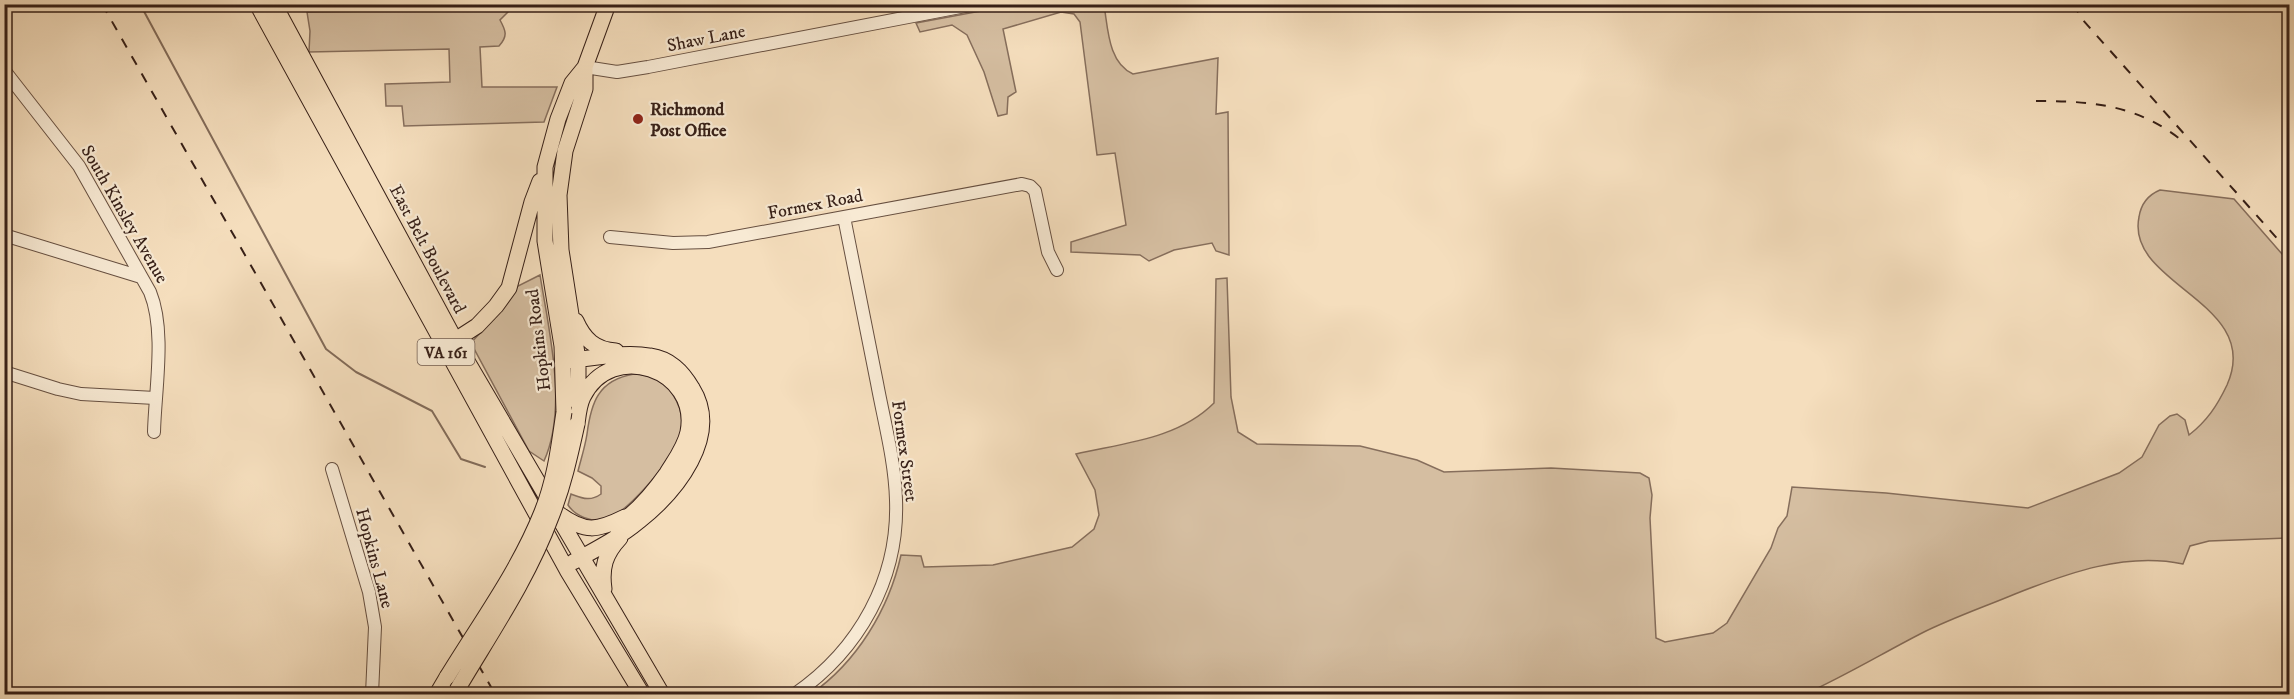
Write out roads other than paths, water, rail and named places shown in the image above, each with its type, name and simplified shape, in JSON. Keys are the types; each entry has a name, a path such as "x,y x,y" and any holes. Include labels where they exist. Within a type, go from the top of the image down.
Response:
{"main road":[{"name":"East Belt Boulevard","path":"257,4 449,344 552,508 662,694"},
{"name":"East Belt Boulevard","path":"274,4 565,566 642,694"},
{"name":"Hopkins Road","path":"455,692 522,581 538,549 561,489 577,424 579,386 570,361 545,241 546,167 558,120 572,83 585,67 608,4"},
{"name":"Hopkins Road","path":"437,694 513,569 542,512 557,459 570,361 571,308 561,250 559,195 565,151 585,89 585,67"},
{"path":"449,344 477,326 509,288 532,202 546,167"},
{"path":"571,308 584,335 597,347 639,355"},
{"path":"552,508 573,524 589,528 632,520 654,509 684,471 698,445 702,417 698,397 681,371 668,361 649,355 639,355 570,361"},
{"path":"577,424 582,399 597,378 618,369 637,365 664,374 680,391 688,411 688,434 682,449 604,561 602,572 605,598"},
{"path":"565,566 624,521 632,520"}],"street":[{"name":"Shaw Lane","path":"585,67 617,72 648,68 976,4"},
{"name":"South Kinsley Avenue","path":"4,70 79,166 150,292 157,315 154,432"},
{"name":"Formex Road","path":"610,237 673,243 708,242 1014,184 1026,184 1033,188 1037,196 1048,252 1057,270"},
{"name":"Formex Street","path":"795,694 833,663 868,616 885,577 895,527 896,491 891,458 844,216"},
{"path":"4,235 141,277"},
{"path":"4,372 81,394 155,398"},
{"name":"Hopkins Lane","path":"332,469 369,592 375,627 372,694"}],"waterway":[{"path":"140,4 326,349 356,372 432,411 461,459 485,467"}],"railway":[{"path":"102,4 495,694"},
{"path":"2073,4 2082,19 2290,253"},
{"path":"2036,101 2097,104 2133,113 2168,130 2185,143"}],"place":[{"name":"Richmond Post Office","path":"638,119"}]}
